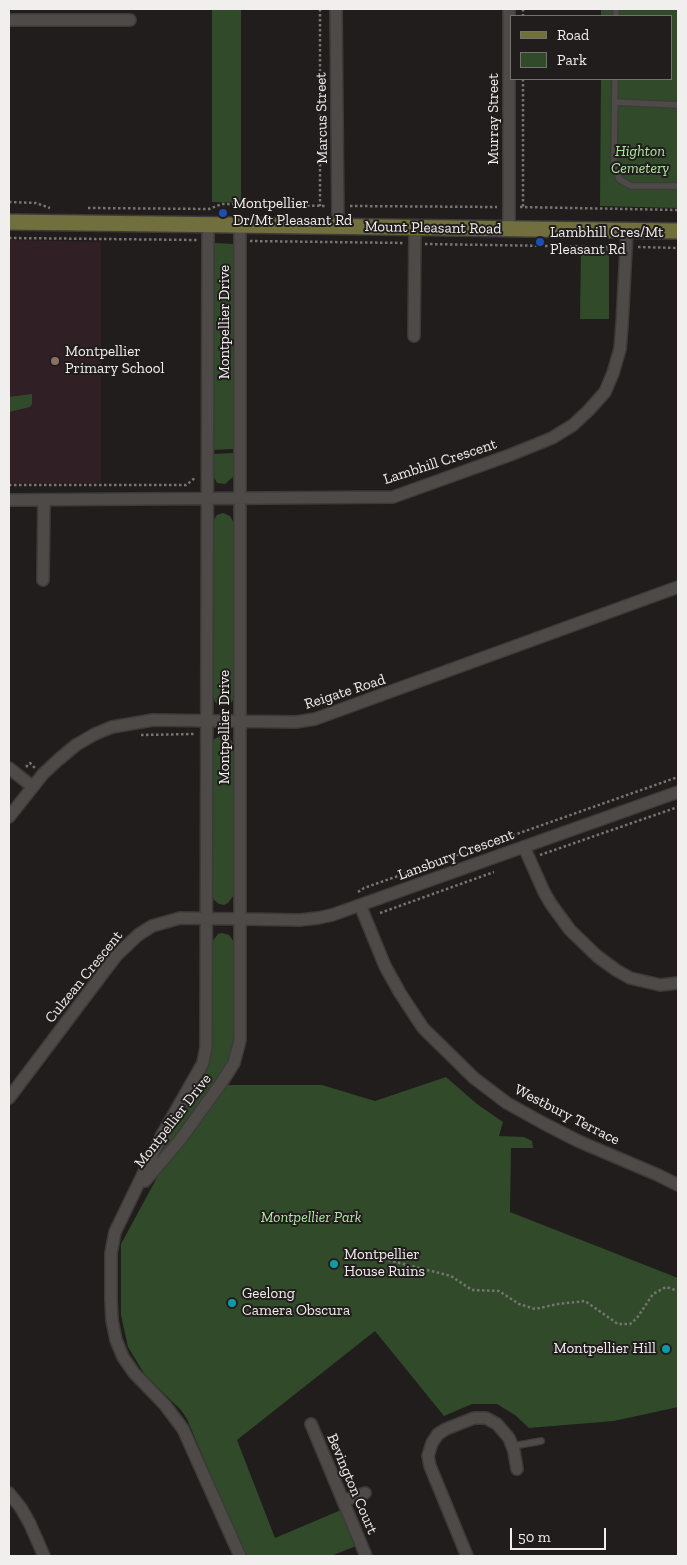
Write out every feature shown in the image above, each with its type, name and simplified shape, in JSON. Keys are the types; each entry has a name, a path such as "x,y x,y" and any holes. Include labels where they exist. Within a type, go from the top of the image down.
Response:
{"street":[{"name":"Marcus Street","path":"336,9 338,226"},
{"name":"Murray Street","path":"509,9 509,229"},
{"path":"9,20 130,20"},
{"name":"Mount Pleasant Road","path":"9,222 678,231"},
{"name":"Montpellier Drive","path":"208,225 206,1038 203,1063 162,1135 115,1232 111,1253 111,1300 116,1340 123,1357 134,1373 165,1405 183,1429 240,1556"},
{"name":"Montpellier Drive","path":"134,1194 196,1119 234,1063 240,1040 240,499 245,225"},
{"path":"414,336 415,228"},
{"name":"Lambhill Crescent","path":"9,500 393,497 510,455 562,433 588,411 605,392 613,373 620,349 626,230"},
{"path":"43,580 44,500"},
{"name":"Reigate Road","path":"9,818 43,774 76,745 94,734 112,727 153,720 207,725 315,720 678,587"},
{"path":"9,768 32,786"},
{"name":"Lansbury Crescent","path":"239,920 318,918 360,905 678,792"},
{"path":"524,847 551,904 570,930 597,956 616,970 636,980 660,985 678,983"},
{"name":"Westbury Terrace","path":"360,905 385,966 423,1028 474,1078 507,1103 543,1123 578,1141 658,1175 678,1186"},
{"name":"Culzean Crescent","path":"9,1098 126,945 138,935 152,926 180,918 239,920"},
{"path":"467,1556 431,1469 428,1456 430,1446 443,1431 480,1417 488,1418 497,1424 513,1446 517,1469"},
{"name":"Bevington Court","path":"311,1424 366,1556"},
{"path":"9,1493 21,1508 30,1524 44,1556"},
{"path":"343,1501 365,1493"}],"lane":[{"path":"615,80 614,164 620,179 631,186 678,186"},
{"path":"615,102 678,105"},
{"path":"513,1446 541,1441"}],"path":[{"path":"320,9 320,206"},
{"path":"523,80 523,207"},
{"path":"245,225 245,241 678,248"},
{"path":"9,238 208,240"},
{"path":"9,485 186,485 196,477"},
{"path":"137,735 196,734 207,725"},
{"path":"19,776 30,763 43,774"},
{"path":"357,892 678,777"},
{"path":"364,1254 451,1276 472,1290 500,1291 519,1304 535,1309 585,1301 618,1324 630,1324 637,1318 653,1294 666,1287 678,1291"}],"shaded area":[{"name":"Montpellier Primary School","path":"9,240 101,242 101,483 9,483"}],"green space":[{"path":"212,9 241,9 241,203 212,202"},
{"name":"Highton Cemetery","path":"601,9 678,9 678,208 600,206 601,80 672,80 672,15 601,15"},
{"path":"213,243 234,244 234,449 212,450"},
{"path":"581,248 609,248 609,319 580,319"},
{"path":"32,394 32,404 30,407 9,412 9,397"},
{"path":"234,453 233,477 225,484 217,483 213,475 213,454"},
{"path":"223,513 230,516 234,523 234,696 232,702 221,706 215,702 213,695 212,522 217,515"},
{"path":"223,735 230,738 234,745 234,895 224,905 214,900 212,895 212,747 214,739"},
{"path":"218,934 229,935 234,942 234,1040 227,1066 159,1157 202,1077 212,1049 212,942"},
{"name":"Montpellier Park","path":"446,1077 477,1104 503,1122 499,1136 524,1137 532,1141 533,1148 511,1148 510,1212 678,1278 678,1407 614,1421 529,1428 515,1415 497,1404 472,1404 444,1416 375,1331 237,1440 275,1538 341,1510 356,1546 331,1556 245,1556 187,1419 181,1410 145,1375 128,1347 121,1315 121,1244 159,1174 227,1085 322,1085 375,1101"}],"place":[{"name":"Montpellier Dr/Mt Pleasant Rd","path":"223,213"},
{"name":"Lambhill Cres/Mt Pleasant Rd","path":"540,242"},
{"name":"Montpellier Primary School","path":"55,361"},
{"name":"Montpellier House Ruins","path":"334,1264"},
{"name":"Geelong Camera Obscura","path":"232,1303"},
{"name":"Montpellier Hill","path":"666,1349"}]}
